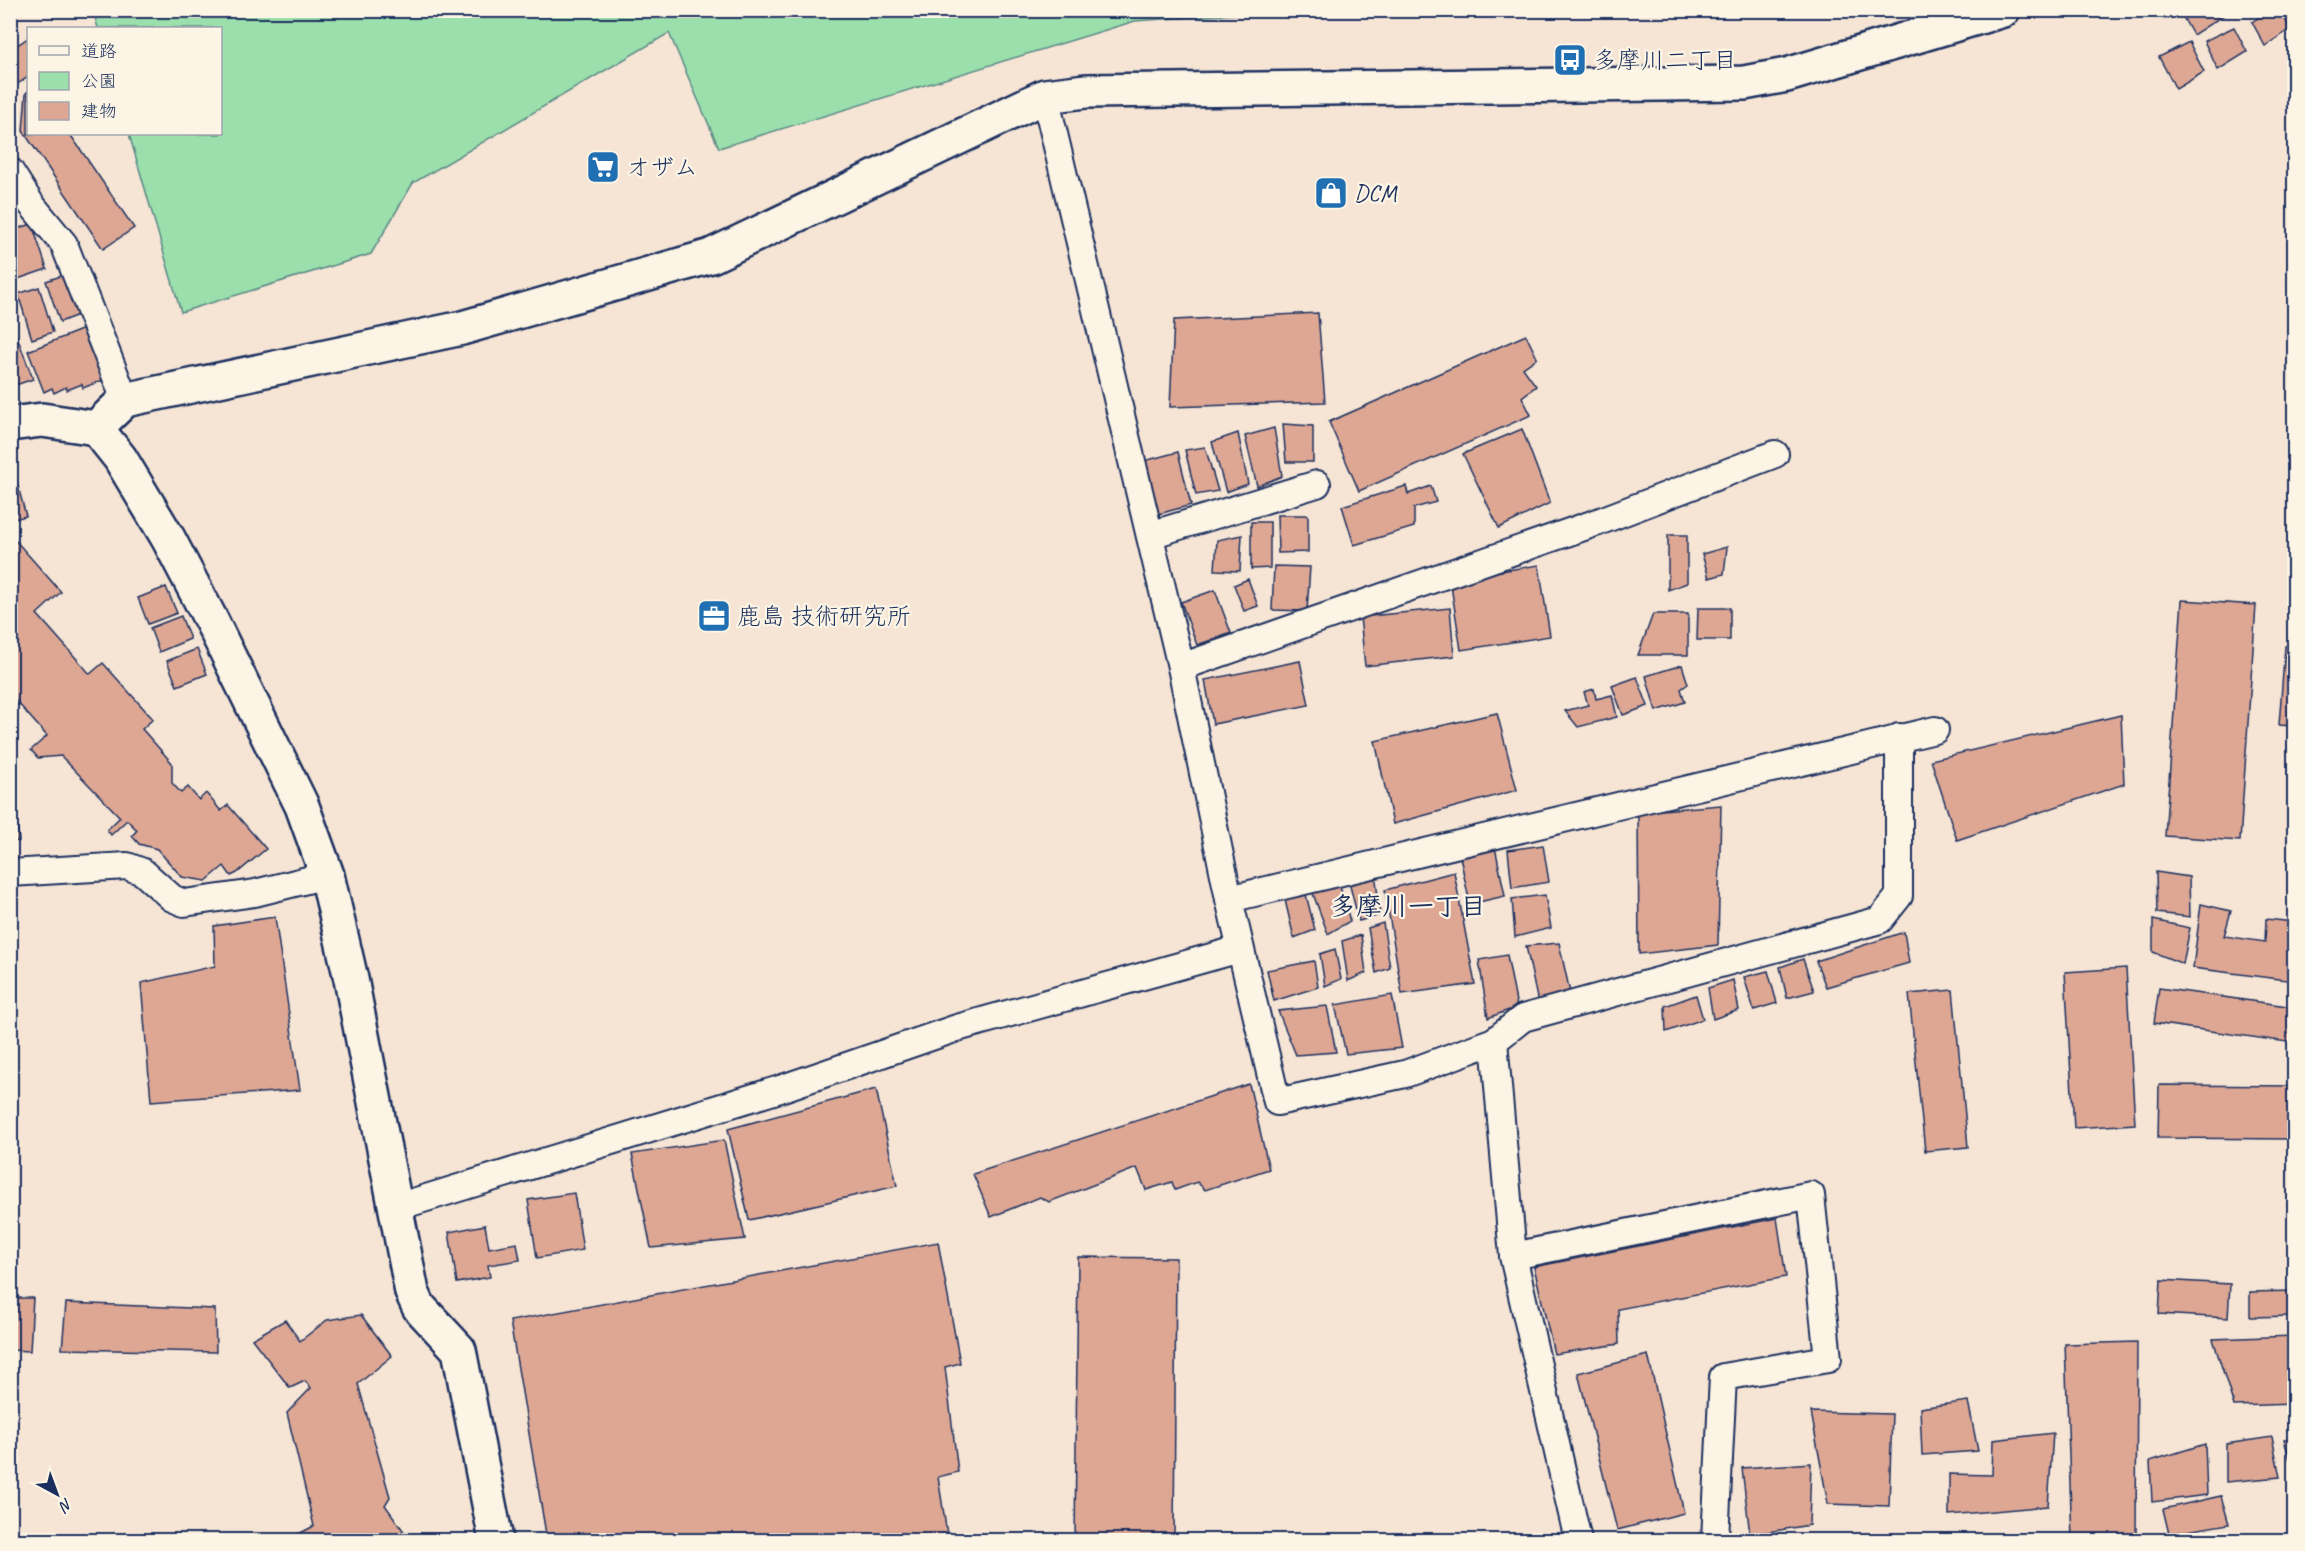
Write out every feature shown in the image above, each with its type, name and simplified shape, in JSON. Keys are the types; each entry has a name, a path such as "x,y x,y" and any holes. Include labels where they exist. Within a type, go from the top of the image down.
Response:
{"street":[{"path":"96,428 125,400 462,328 711,256 1045,96 1086,91 1744,83 1787,75 2003,10"},
{"path":"1045,96 1181,667 1240,949 1277,1102 1405,1074 1494,1041 1523,1018 1880,920 1899,896 1899,737"},
{"path":"10,171 31,204 64,244 125,400"},
{"path":"10,424 42,420 96,428 129,474 212,622 302,806 327,875 351,979 412,1292 419,1307 459,1350 496,1540"},
{"path":"1181,667 1598,522 1775,454"},
{"path":"1150,535 1317,484"},
{"path":"1229,899 1935,730"},
{"path":"10,873 127,866 143,872 172,898 184,903 255,892 327,875"},
{"path":"397,1207 780,1089 957,1028 1240,949"},
{"path":"1494,1041 1513,1256 1578,1540"},
{"path":"1513,1256 1811,1195 1828,1359 1723,1377 1715,1540"}],"green space":[{"path":"93,10 1279,11 1135,21 719,148 669,33 413,183 371,254 181,312 129,135 222,135 222,27 98,27"}],"building":[{"path":"2179,10 2222,10 2224,15 2193,35"},
{"path":"2270,10 2280,10 2290,29 2265,46 2252,22"},
{"path":"2234,27 2247,52 2218,70 2204,41"},
{"path":"27,39 27,78 16,85 10,83 10,50"},
{"path":"2189,42 2204,72 2176,89 2159,57"},
{"path":"26,93 27,135 71,135 134,228 103,249 23,131"},
{"path":"32,224 47,269 15,280 10,268 10,231"},
{"path":"64,275 78,315 60,322 46,281"},
{"path":"39,287 53,332 32,339 18,294"},
{"path":"1318,313 1325,402 1170,407 1174,320"},
{"path":"10,318 33,379 10,387"},
{"path":"84,329 103,380 83,388 82,384 67,390 66,387 54,393 52,388 44,392 28,351"},
{"path":"1526,335 1537,358 1523,368 1536,386 1522,397 1531,415 1359,491 1329,422"},
{"path":"1283,424 1313,426 1313,462 1286,462"},
{"path":"1274,428 1282,476 1257,486 1245,436"},
{"path":"1522,429 1550,503 1499,528 1463,454"},
{"path":"1238,433 1248,484 1226,492 1212,442"},
{"path":"1205,447 1218,491 1196,495 1185,450"},
{"path":"1178,452 1191,505 1155,515 1144,461"},
{"path":"15,475 26,516 10,520 10,476"},
{"path":"1406,486 1408,494 1431,486 1436,502 1414,508 1414,527 1354,545 1342,506"},
{"path":"1277,515 1308,515 1308,552 1278,553"},
{"path":"10,520 15,540 61,592 37,614 90,674 103,663 153,719 142,729 172,763 172,783 181,793 188,787 199,800 206,793 221,811 228,805 266,849 237,873 231,876 224,866 206,881 182,877 157,849 139,844 132,836 137,830 127,820 111,835 107,830 120,817 61,756 38,758 31,750 47,736 10,694"},
{"path":"1251,522 1270,522 1270,568 1251,569"},
{"path":"1242,535 1240,571 1215,570 1217,540"},
{"path":"1668,535 1687,535 1687,583 1668,590"},
{"path":"1727,547 1724,574 1709,578 1702,554"},
{"path":"1539,565 1550,636 1461,650 1450,579"},
{"path":"1274,566 1310,567 1307,611 1272,610"},
{"path":"1248,579 1258,606 1244,611 1234,585"},
{"path":"166,587 177,613 148,624 138,598"},
{"path":"1215,590 1231,633 1197,645 1181,602"},
{"path":"2182,600 2256,605 2240,841 2165,836"},
{"path":"1450,608 1454,656 1365,666 1360,617"},
{"path":"1698,608 1730,608 1730,640 1697,640"},
{"path":"1653,614 1688,614 1688,655 1638,655"},
{"path":"181,616 190,639 159,652 150,628"},
{"path":"2285,646 2294,646 2294,726 2279,725"},
{"path":"197,649 207,674 177,686 167,661"},
{"path":"1300,661 1309,705 1213,724 1205,680"},
{"path":"1682,665 1688,684 1681,689 1685,702 1656,711 1646,676"},
{"path":"1637,677 1648,706 1623,715 1612,686"},
{"path":"1594,689 1596,699 1612,695 1617,717 1578,727 1565,711 1588,705 1584,692"},
{"path":"1497,713 1517,790 1393,824 1375,741"},
{"path":"2121,715 2124,784 1957,840 1931,760"},
{"path":"10,771 19,841 10,842"},
{"path":"1721,805 1718,945 1639,954 1638,812"},
{"path":"1543,845 1549,882 1512,888 1508,850"},
{"path":"1495,847 1505,896 1470,904 1460,857"},
{"path":"1375,871 1380,915 1359,921 1348,878"},
{"path":"1454,872 1475,984 1402,994 1385,890"},
{"path":"2156,872 2189,877 2190,917 2157,913"},
{"path":"1337,876 1350,921 1328,934 1312,891"},
{"path":"1304,887 1315,930 1294,938 1285,900"},
{"path":"1545,895 1551,928 1515,937 1512,899"},
{"path":"2201,904 2231,911 2224,936 2265,942 2266,919 2294,922 2294,981 2193,968"},
{"path":"275,917 300,1090 151,1101 141,983 215,966 214,926"},
{"path":"2153,920 2190,928 2183,964 2153,952"},
{"path":"1383,923 1390,968 1376,973 1368,928"},
{"path":"1904,932 1909,963 1826,987 1816,961"},
{"path":"1361,935 1366,973 1348,981 1342,941"},
{"path":"1559,943 1571,997 1538,1003 1526,946"},
{"path":"1335,949 1341,979 1325,986 1320,954"},
{"path":"1507,955 1517,1007 1488,1018 1479,960"},
{"path":"1803,959 1814,991 1787,998 1780,967"},
{"path":"1314,961 1318,987 1274,1001 1267,970"},
{"path":"2126,968 2135,1124 2074,1128 2065,972"},
{"path":"1768,971 1777,1003 1754,1010 1744,977"},
{"path":"1733,980 1739,1010 1713,1019 1708,988"},
{"path":"2159,988 2294,1007 2294,1043 2154,1023"},
{"path":"1953,990 1968,1147 1925,1151 1909,994"},
{"path":"1392,995 1402,1048 1346,1054 1335,1005"},
{"path":"1696,995 1703,1019 1666,1032 1665,1006"},
{"path":"1327,1006 1336,1052 1296,1055 1278,1011"},
{"path":"1249,1084 1269,1169 1205,1190 1197,1182 1175,1190 1172,1182 1146,1190 1137,1168 1049,1202 1040,1197 991,1217 973,1174"},
{"path":"2159,1085 2294,1086 2294,1139 2158,1138"},
{"path":"876,1089 897,1186 749,1220 728,1129"},
{"path":"724,1140 745,1239 651,1248 632,1154"},
{"path":"574,1193 583,1250 537,1258 528,1200"},
{"path":"1777,1218 1786,1277 1618,1309 1619,1344 1554,1354 1534,1267"},
{"path":"485,1225 489,1248 517,1243 520,1260 488,1265 490,1277 457,1283 449,1232"},
{"path":"938,1242 960,1363 945,1367 958,1472 938,1477 948,1540 547,1540 510,1321"},
{"path":"1078,1257 1176,1258 1174,1540 1075,1540"},
{"path":"2161,1280 2230,1284 2228,1318 2159,1314"},
{"path":"2294,1291 2294,1316 2250,1317 2250,1292"},
{"path":"10,1298 33,1298 30,1351 10,1350"},
{"path":"66,1303 215,1309 216,1352 62,1349"},
{"path":"361,1315 392,1356 358,1384 390,1497 385,1505 410,1540 287,1540 314,1526 287,1413 311,1388 305,1381 290,1388 252,1339 285,1320 300,1341 327,1320"},
{"path":"2294,1336 2294,1404 2234,1406 2213,1339"},
{"path":"2137,1342 2136,1540 2072,1540 2065,1344"},
{"path":"1648,1355 1684,1513 1617,1530 1578,1373"},
{"path":"1968,1401 1978,1451 1922,1455 1920,1408"},
{"path":"1811,1412 1892,1414 1889,1506 1828,1504"},
{"path":"2053,1433 2048,1506 1949,1515 1949,1474 1992,1475 1993,1440"},
{"path":"2272,1437 2280,1477 2226,1482 2226,1444"},
{"path":"2294,1439 2294,1473 2284,1440"},
{"path":"2205,1444 2207,1495 2152,1502 2150,1461"},
{"path":"1811,1463 1809,1525 1750,1535 1742,1468"},
{"path":"2221,1496 2229,1524 2169,1534 2163,1509"}],"place":[{"name":"多摩川二丁目","path":"1570,60"},
{"name":"オザム","path":"603,167"},
{"name":"DCM","path":"1331,193"},
{"name":"鹿島 技術研究所","path":"714,616"}],"district":[{"name":"多摩川一丁目","path":"1408,906"}]}
